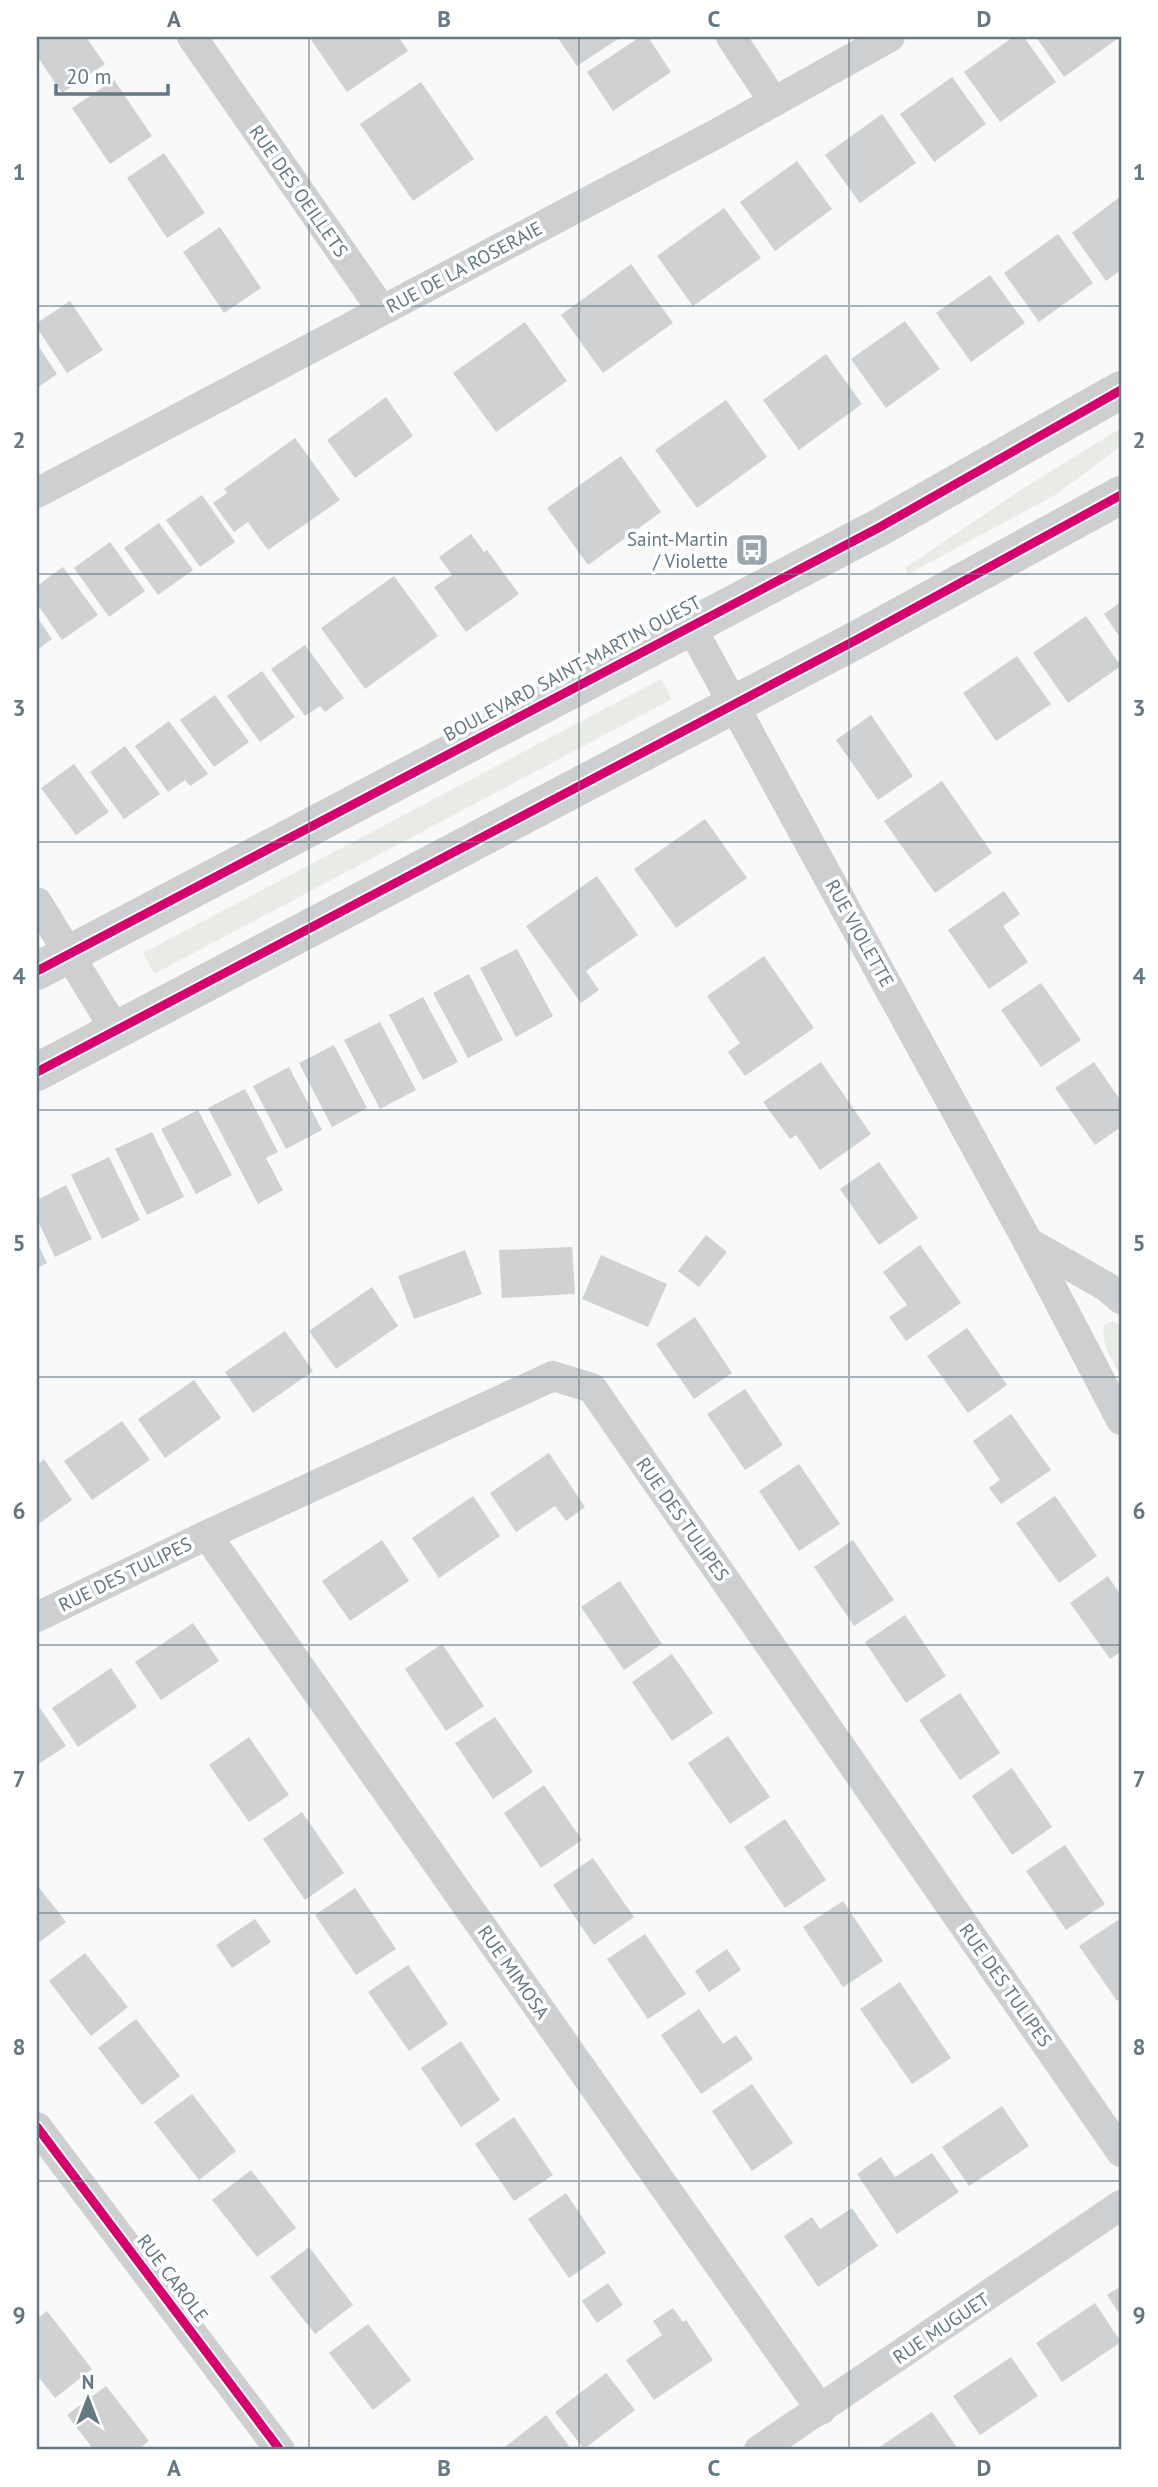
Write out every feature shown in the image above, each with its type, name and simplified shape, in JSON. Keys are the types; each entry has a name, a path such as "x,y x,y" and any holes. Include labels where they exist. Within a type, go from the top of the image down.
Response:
{"street":[{"name":"RUE DES OEILLETS","path":"192,37 382,310"},
{"path":"731,37 774,102"},
{"name":"RUE DE LA ROSERAIE","path":"37,494 774,102 890,37"},
{"name":"BOULEVARD SAINT-MARTIN OUEST","path":"37,971 880,527 1121,390"},
{"path":"37,1072 942,594 1121,495"},
{"name":"RUE VIOLETTE","path":"690,625 1028,1242 1121,1420"},
{"path":"37,902 116,1031"},
{"path":"1028,1242 1107,1287 1121,1299"},
{"name":"RUE DES TULIPES","path":"37,1617 207,1535 553,1376 592,1388 1121,2152"},
{"name":"RUE MIMOSA","path":"207,1535 821,2410"},
{"name":"RUE CAROLE","path":"37,2127 280,2450"},
{"name":"RUE MUGUET","path":"759,2450 1121,2205"}],"shaded area":[{"path":"1121,428 1121,446 1055,495 908,574 905,568 1019,491"},
{"path":"661,679 672,699 154,974 143,953"},
{"path":"1113,1321 1121,1326 1121,1376 1104,1337 1105,1324"}],"building":[{"path":"37,37 86,37 105,64 62,93 37,56"},
{"path":"309,37 399,37 408,51 347,92"},
{"path":"557,37 621,37 577,66"},
{"path":"640,37 648,37 671,72 613,111 587,72"},
{"path":"1013,37 1024,37 1056,82 1000,122 964,72"},
{"path":"1036,37 1120,37 1064,77"},
{"path":"952,77 986,124 934,162 900,114"},
{"path":"114,80 152,136 110,164 72,108"},
{"path":"421,82 474,159 413,201 360,124"},
{"path":"882,114 916,163 860,203 825,155"},
{"path":"164,153 205,213 167,238 127,178"},
{"path":"797,161 832,209 775,251 740,202"},
{"path":"1121,196 1121,270 1106,281 1072,233"},
{"path":"724,208 761,258 693,306 657,256"},
{"path":"220,227 261,288 224,313 183,252"},
{"path":"1058,234 1093,283 1039,322 1004,273"},
{"path":"631,264 673,323 603,373 561,315"},
{"path":"990,275 1025,323 971,362 936,313"},
{"path":"70,301 103,350 67,373 37,328 37,323"},
{"path":"905,321 940,369 886,408 851,359"},
{"path":"525,322 567,381 496,432 453,373"},
{"path":"37,344 57,374 37,388"},
{"path":"826,354 862,404 799,450 763,400"},
{"path":"386,397 413,436 355,478 327,440"},
{"path":"726,400 767,457 697,508 655,450"},
{"path":"295,438 340,500 268,550 248,522 234,532 213,503 227,493 224,489"},
{"path":"621,456 661,512 588,565 547,508"},
{"path":"202,495 235,542 200,567 166,520"},
{"path":"159,523 193,570 158,595 124,548"},
{"path":"471,534 484,552 487,550 519,594 466,632 434,587 452,575 439,557"},
{"path":"110,542 145,591 109,617 74,568"},
{"path":"63,567 98,615 62,640 37,604 37,586"},
{"path":"394,576 438,636 365,689 321,628"},
{"path":"1121,602 1121,639 1104,614"},
{"path":"1086,616 1121,666 1068,703 1033,653"},
{"path":"37,617 52,639 37,650"},
{"path":"305,645 344,698 325,712 320,706 305,716 271,669"},
{"path":"1017,656 1051,704 996,741 963,693"},
{"path":"262,671 295,717 260,742 227,696"},
{"path":"215,695 249,742 214,767 180,720"},
{"path":"871,715 913,776 878,800 836,740"},
{"path":"169,721 208,774 190,786 185,780 168,792 135,746"},
{"path":"125,746 160,794 124,819 90,772"},
{"path":"74,764 109,812 76,835 41,788"},
{"path":"942,781 992,853 935,893 884,821"},
{"path":"705,819 747,878 676,928 634,869"},
{"path":"597,876 638,935 586,971 599,990 581,1003 526,926"},
{"path":"1004,891 1020,914 1003,926 1028,962 989,989 948,930"},
{"path":"517,949 553,1016 516,1037 480,968"},
{"path":"764,956 814,1028 745,1076 728,1052 740,1043 707,996"},
{"path":"469,974 503,1040 468,1058 433,993"},
{"path":"1041,983 1081,1040 1041,1067 1001,1010"},
{"path":"423,997 458,1062 423,1080 389,1015"},
{"path":"380,1022 416,1090 380,1109 344,1040"},
{"path":"334,1045 367,1108 332,1127 299,1063"},
{"path":"821,1062 871,1134 820,1170 796,1135 790,1139 763,1102"},
{"path":"1094,1062 1121,1101 1121,1127 1095,1145 1055,1088"},
{"path":"289,1067 322,1130 286,1149 253,1086"},
{"path":"245,1089 278,1152 266,1158 283,1190 258,1204 208,1108"},
{"path":"198,1110 232,1175 196,1194 161,1129"},
{"path":"152,1132 184,1197 147,1215 115,1149"},
{"path":"109,1157 140,1220 102,1239 71,1175"},
{"path":"879,1162 918,1218 879,1245 840,1189"},
{"path":"66,1185 92,1239 55,1257 37,1219 37,1200"},
{"path":"706,1235 727,1252 699,1287 678,1271"},
{"path":"37,1242 47,1263 37,1268"},
{"path":"920,1245 961,1303 906,1341 889,1317 907,1305 883,1272"},
{"path":"572,1247 575,1294 502,1298 499,1250"},
{"path":"465,1250 482,1294 414,1319 398,1276"},
{"path":"601,1255 667,1284 648,1327 582,1299"},
{"path":"372,1287 398,1326 336,1369 309,1331"},
{"path":"695,1317 732,1373 694,1399 656,1344"},
{"path":"967,1328 1007,1385 968,1413 927,1356"},
{"path":"285,1331 313,1371 253,1413 225,1372"},
{"path":"194,1380 221,1418 165,1458 138,1419"},
{"path":"745,1389 783,1445 745,1470 707,1414"},
{"path":"1011,1414 1051,1470 1001,1504 989,1488 1000,1480 973,1441"},
{"path":"122,1421 150,1460 92,1500 64,1461"},
{"path":"549,1453 585,1507 566,1521 555,1506 516,1532 490,1493"},
{"path":"44,1459 72,1500 37,1525 37,1465"},
{"path":"799,1464 840,1524 799,1551 759,1491"},
{"path":"473,1496 500,1536 439,1578 412,1538"},
{"path":"1055,1496 1097,1556 1059,1583 1016,1523"},
{"path":"382,1540 409,1581 350,1621 322,1581"},
{"path":"853,1540 894,1600 854,1626 814,1567"},
{"path":"1108,1576 1121,1596 1121,1652 1110,1659 1070,1603"},
{"path":"620,1581 662,1644 624,1670 581,1607"},
{"path":"905,1615 946,1676 906,1703 865,1642"},
{"path":"193,1623 219,1661 161,1700 135,1662"},
{"path":"442,1644 484,1706 446,1731 405,1669"},
{"path":"672,1654 713,1713 672,1741 632,1682"},
{"path":"111,1668 137,1707 78,1747 52,1708"},
{"path":"960,1693 1000,1753 960,1780 919,1720"},
{"path":"40,1708 66,1746 37,1765 37,1710"},
{"path":"495,1717 533,1772 493,1799 455,1743"},
{"path":"728,1736 770,1797 730,1824 688,1763"},
{"path":"249,1737 289,1795 249,1822 209,1765"},
{"path":"1012,1768 1052,1827 1012,1855 972,1796"},
{"path":"544,1785 582,1840 541,1868 504,1813"},
{"path":"302,1812 344,1873 305,1900 263,1839"},
{"path":"785,1819 826,1880 785,1908 744,1847"},
{"path":"1065,1845 1105,1904 1066,1930 1026,1871"},
{"path":"593,1858 634,1917 594,1945 553,1885"},
{"path":"37,1885 66,1922 37,1944"},
{"path":"355,1888 396,1949 356,1975 315,1915"},
{"path":"843,1901 883,1961 843,1987 803,1927"},
{"path":"255,1919 271,1942 232,1968 216,1945"},
{"path":"1118,1920 1121,1924 1121,1998 1117,2001 1079,1946"},
{"path":"645,1934 686,1994 648,2019 607,1959"},
{"path":"727,1949 741,1970 709,1992 695,1971"},
{"path":"85,1953 128,2007 91,2036 49,1981"},
{"path":"408,1965 448,2024 409,2051 368,1992"},
{"path":"900,1982 951,2058 912,2084 860,2009"},
{"path":"699,2009 723,2044 736,2035 753,2059 701,2094 661,2035"},
{"path":"136,2019 180,2076 142,2105 98,2048"},
{"path":"461,2041 500,2100 461,2127 421,2068"},
{"path":"752,2084 793,2143 752,2171 712,2111"},
{"path":"192,2094 236,2151 199,2180 154,2122"},
{"path":"1002,2106 1029,2146 969,2186 942,2147"},
{"path":"514,2117 553,2175 514,2201 475,2144"},
{"path":"932,2153 959,2192 897,2234 857,2174 881,2157 895,2177"},
{"path":"251,2170 296,2228 257,2257 212,2200"},
{"path":"566,2193 606,2253 569,2278 528,2219"},
{"path":"852,2208 878,2246 818,2287 784,2236 812,2217 820,2229"},
{"path":"309,2247 353,2305 315,2334 270,2277"},
{"path":"608,2283 623,2305 597,2323 582,2301"},
{"path":"1121,2286 1121,2316 1107,2295"},
{"path":"1095,2303 1121,2342 1062,2382 1036,2343"},
{"path":"673,2308 683,2322 686,2320 713,2360 654,2400 626,2360 662,2335 653,2321"},
{"path":"47,2311 92,2369 55,2398 37,2375 37,2319"},
{"path":"368,2324 411,2380 373,2410 329,2353"},
{"path":"1011,2357 1038,2396 980,2435 953,2396"},
{"path":"606,2373 635,2410 584,2449 555,2412"},
{"path":"106,2386 149,2441 137,2450 94,2450 67,2415"},
{"path":"932,2412 958,2449 875,2450"},
{"path":"546,2415 572,2450 501,2450"}],"cycle path":[{"path":"37,971 880,527 1121,390"},
{"path":"37,1072 858,639 1121,495"},
{"path":"37,2127 280,2450"}],"place":[{"name":"Saint-Martin / Violette","path":"752,550"}]}
